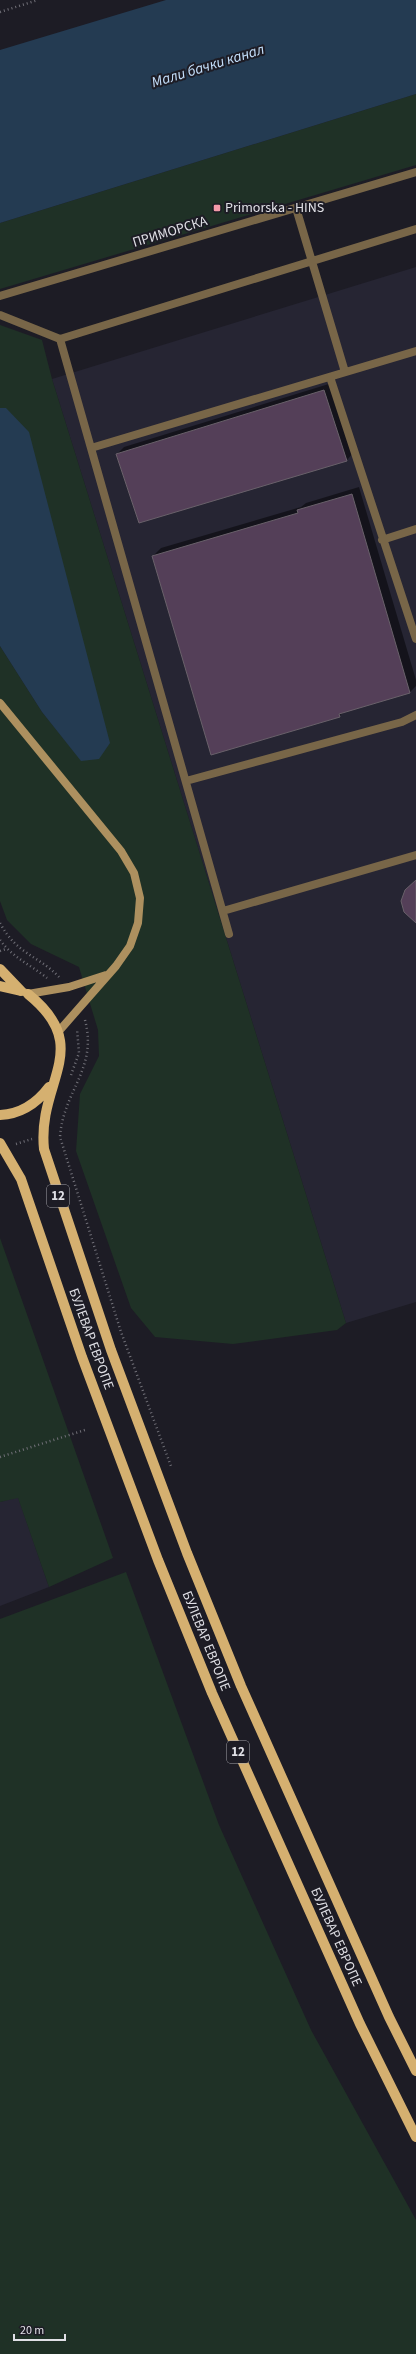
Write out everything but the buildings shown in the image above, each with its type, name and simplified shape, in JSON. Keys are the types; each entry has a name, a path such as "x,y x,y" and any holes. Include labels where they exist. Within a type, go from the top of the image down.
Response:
{"main road":[{"name":"БУЛЕВАР ЕВРОПЕ","path":"0,969 24,992 42,1005 59,1031 61,1046 60,1064 52,1084 42,1128 43,1135 50,1172 111,1350 187,1553 241,1686 389,2017 416,2071"},
{"name":"БУЛЕВАР ЕВРОПЕ","path":"0,986 24,992"},
{"name":"БУЛЕВАР ЕВРОПЕ","path":"0,1115 24,1109 40,1099 52,1084"},
{"name":"БУЛЕВАР ЕВРОПЕ","path":"2,1146 21,1179 82,1357 158,1560 212,1693 360,2024 416,2137"}],"street":[{"name":"ПРИМОРСКА","path":"0,296 416,172"},
{"path":"296,208 345,372"},
{"path":"0,315 60,339 416,229"},
{"path":"60,339 229,934"},
{"path":"92,448 416,351"},
{"path":"330,377 382,540 416,639"},
{"path":"382,540 416,530"},
{"path":"0,703 121,851 134,873 140,898 138,923 130,946 116,966 106,974 59,1031"},
{"path":"186,781 402,722 416,715"},
{"path":"223,911 416,855"},
{"path":"24,992 69,987 106,974"}],"path":[{"path":"0,12 38,0"},
{"path":"0,923 6,934 24,953 54,972 69,987"},
{"path":"0,940 6,949 60,988"},
{"path":"0,951 6,949"},
{"path":"81,1005 89,1034 87,1062 61,1124 60,1136 121,1332 173,1472"},
{"path":"70,1078 79,1053 75,1012"},
{"path":"2,1146 43,1135"},
{"path":"0,1457 85,1430"}],"shaded area":[{"path":"416,267 416,1302 346,1323 52,379"},
{"path":"18,1497 49,1587 0,1606 0,1502"}],"green space":[{"path":"416,94 416,165 0,289 0,223"},
{"path":"0,325 42,340 52,379 346,1323 337,1330 233,1344 155,1337 131,1308 76,1151 80,1094 99,1056 98,1030 79,967 31,944 7,920 0,901 0,646 42,712 81,760 6,408 0,408"},
{"path":"0,1238 113,1558 49,1587 18,1498 0,1502"},
{"path":"126,1572 219,1825 311,2030 416,2220 416,2354 0,2354 0,1619"}],"water":[{"name":"Мали бачки канал","path":"166,0 416,0 416,94 0,223 0,50"},
{"path":"0,408 6,408 29,432 110,743 99,759 81,761 42,712 0,646"}],"place":[{"name":"Primorska - HINS","path":"217,208"}]}
